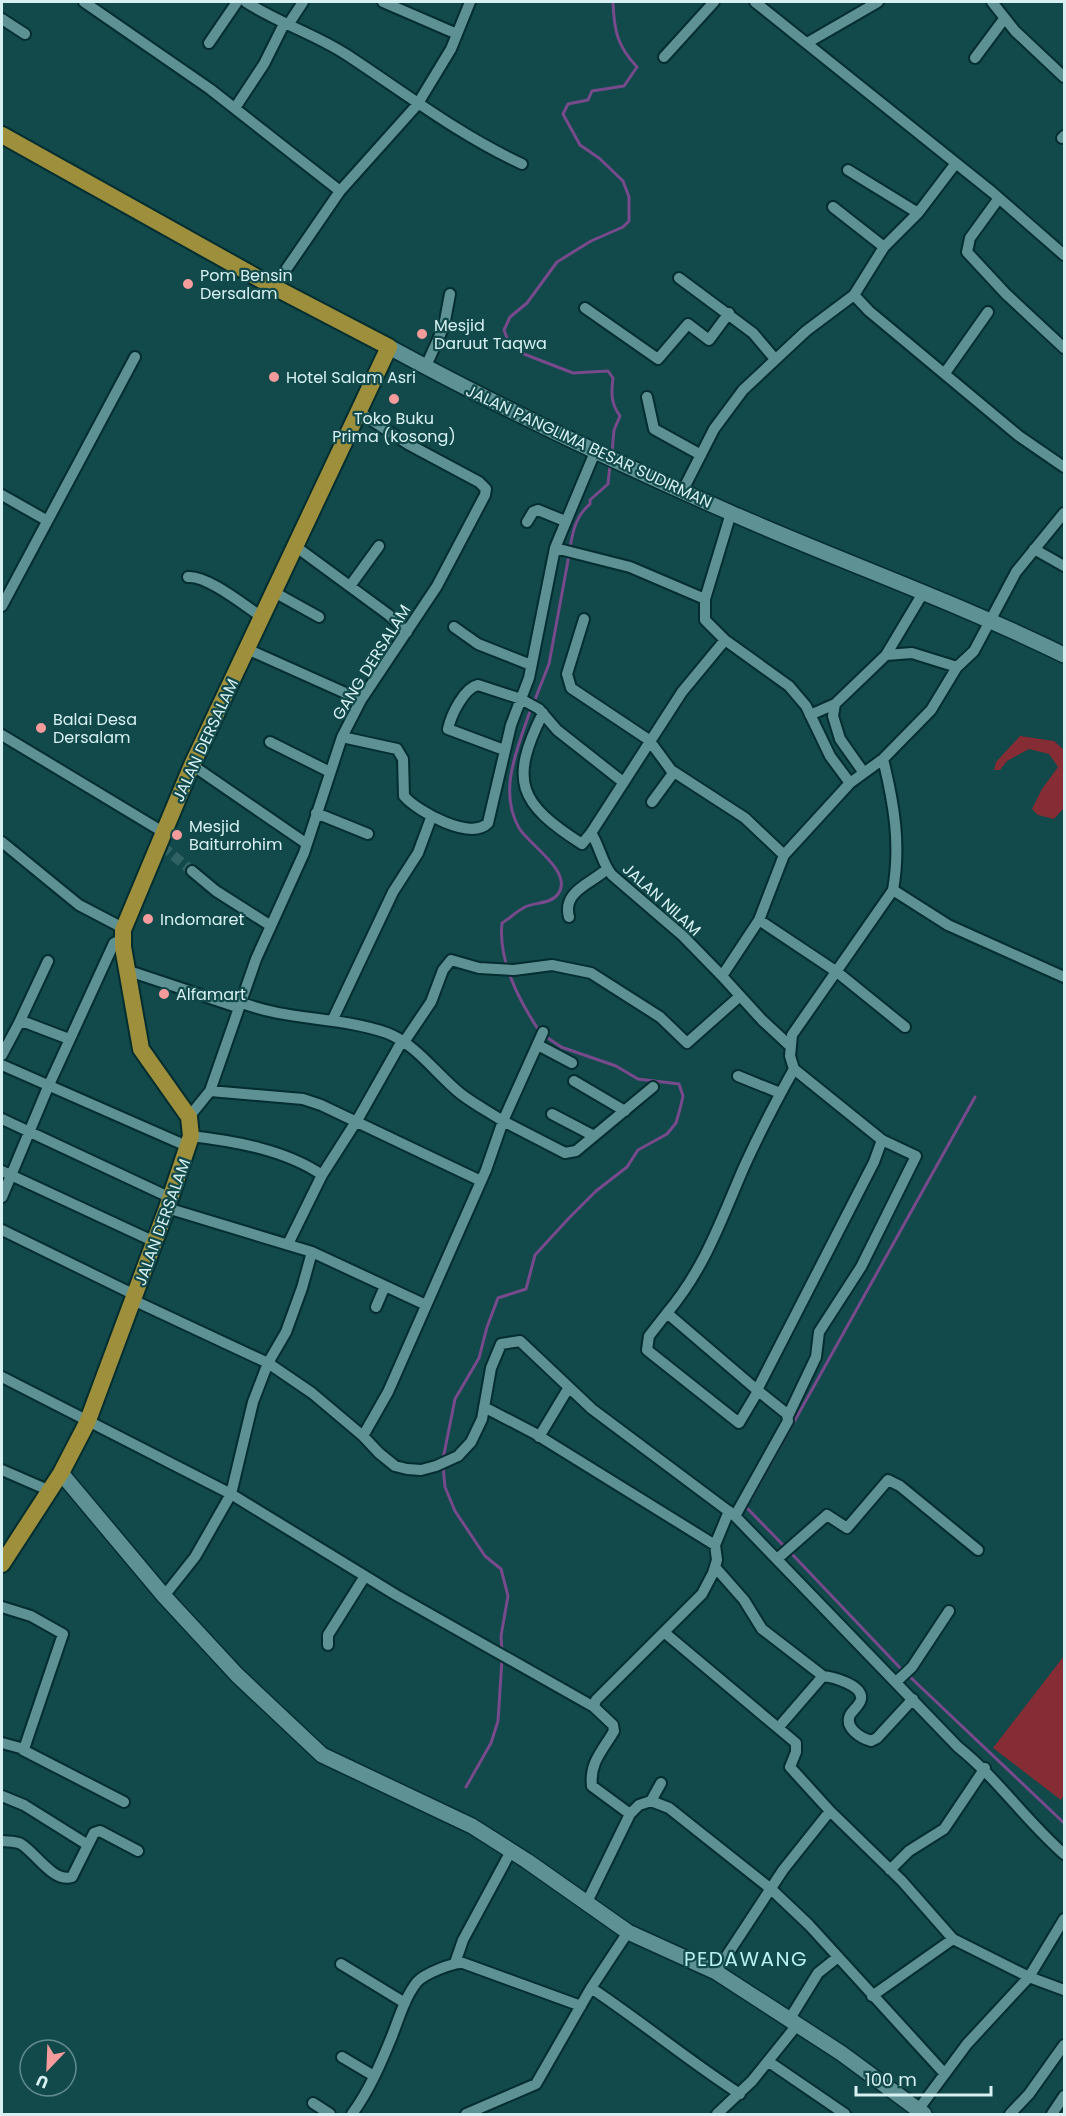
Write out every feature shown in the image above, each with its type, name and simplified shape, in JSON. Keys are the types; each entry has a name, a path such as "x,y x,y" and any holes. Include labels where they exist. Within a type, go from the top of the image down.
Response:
{"main road":[{"name":"JALAN PANGLIMA BESAR SUDIRMAN","path":"2,135 274,287 389,347"},
{"name":"JALAN DERSALAM","path":"2,1564 61,1473 87,1423 190,1142 189,1117 141,1049 123,934 192,765 389,347"}],"street":[{"path":"84,2 235,108 340,191"},
{"path":"209,43 237,2"},
{"path":"246,2 347,55 417,105 490,150 522,164"},
{"path":"235,108 264,64 286,24 303,2"},
{"path":"383,2 457,34"},
{"path":"274,287 340,191 417,105 451,49 470,2"},
{"path":"664,57 714,2"},
{"path":"755,2 999,198 1065,255"},
{"path":"807,43 860,5 878,2"},
{"path":"992,2 1004,19 1065,77"},
{"path":"2,19 25,34"},
{"path":"975,58 1004,19"},
{"path":"683,490 714,429 742,390 806,331 854,295 884,247 918,213 956,163"},
{"path":"848,170 918,213"},
{"path":"999,198 970,238 968,252 1006,294 1065,348"},
{"path":"833,207 884,247"},
{"path":"680,278 753,333 775,359"},
{"path":"426,366 444,326 450,294"},
{"path":"854,295 869,311 1019,436 1065,467"},
{"path":"585,308 658,359 688,324 709,340 729,313"},
{"path":"945,373 988,312"},
{"name":"JALAN PANGLIMA BESAR SUDIRMAN","path":"389,347 597,453 731,513 993,620 1065,656"},
{"path":"2,606 135,357"},
{"path":"647,397 654,429 701,455"},
{"name":"GANG DERSALAM","path":"189,1117 210,1091 239,1005 307,844 342,737 362,700 437,586 485,495 486,489 479,482 408,444 359,412"},
{"path":"342,737 397,749 403,759 404,796 431,818 475,830 483,828 493,809 504,750 525,701 531,665 561,549 565,521 597,453"},
{"path":"2,495 46,520"},
{"path":"527,522 533,512 538,510 565,521"},
{"path":"731,513 705,599 705,620 724,640 789,686 806,706 830,756 850,783"},
{"path":"722,975 759,920 784,855 850,783 883,759 931,710 957,667 974,651 993,620 1016,572 1065,513"},
{"path":"296,546 407,632"},
{"path":"350,586 379,546"},
{"path":"561,549 630,567 705,599"},
{"path":"1034,549 1065,566"},
{"path":"188,577 208,582 262,617"},
{"path":"274,592 320,617"},
{"path":"810,715 835,704 886,655 923,593"},
{"path":"584,619 567,674 571,688 649,740 674,772 745,818 784,855"},
{"path":"454,627 478,644 531,665"},
{"path":"541,711 525,758 522,779 525,794 534,807 561,831 582,844 682,692 724,640"},
{"path":"247,648 362,700"},
{"path":"886,655 912,653 957,667"},
{"path":"504,750 452,732 449,725 464,696 475,685 525,701 541,711 557,730 623,782"},
{"path":"835,704 833,716 840,738 864,772"},
{"path":"2,735 161,840"},
{"path":"270,742 330,772"},
{"path":"594,1707 596,1700 633,1660 665,1633 702,1594 717,1560 714,1545 789,1416 816,1357 819,1332 861,1267 916,1156 882,1140 794,1069 789,1045 792,1035 893,890 898,862 897,832 893,798 883,759"},
{"path":"192,765 307,844"},
{"path":"652,802 674,772"},
{"path":"316,813 368,834"},
{"path":"333,1019 393,892 418,854 431,818"},
{"name":"JALAN NILAM","path":"591,833 601,848 607,869 629,892 650,906 683,936 789,1045"},
{"path":"2,843 85,909 123,934 114,943 69,1039 30,1131 6,1173 2,1197"},
{"path":"569,916 568,902 572,895 607,869"},
{"path":"192,871 216,891 271,926"},
{"path":"893,890 948,925 1065,977"},
{"path":"759,920 837,972 905,1027"},
{"path":"288,1244 322,1175 403,1041 431,1002 443,970 451,960 479,968 514,970 552,965 577,968 600,977 660,1017 687,1043 740,996"},
{"path":"2,1055 48,961"},
{"path":"129,971 278,1015 333,1019 372,1029 403,1041 462,1095 503,1121 565,1154 576,1151 653,1087"},
{"path":"19,1023 27,1023 69,1039"},
{"path":"363,1436 388,1392 481,1181 503,1121 543,1032"},
{"path":"537,1044 572,1063"},
{"path":"2,1065 48,1087 190,1142 217,1139 282,1156 322,1175"},
{"path":"794,1069 745,1166 718,1233 687,1289 649,1336 647,1350 738,1423 758,1390 874,1162 882,1140"},
{"path":"738,1076 780,1093"},
{"path":"574,1081 625,1111"},
{"path":"210,1091 303,1099 357,1120 481,1181"},
{"path":"552,1114 594,1137"},
{"path":"2,1119 30,1131 169,1203 312,1252 426,1305"},
{"path":"6,1173 155,1242"},
{"path":"2,1230 200,1334 268,1363 312,1393 395,1466 421,1470 436,1466 449,1461 471,1442 484,1407 491,1368 501,1344 520,1341 592,1409 732,1513 780,1556 899,1680 913,1699 958,1747 985,1768 1040,1830 1065,1854"},
{"path":"164,1596 195,1557 231,1494 253,1402 268,1363 286,1332 312,1252"},
{"path":"376,1306 385,1286"},
{"path":"667,1313 789,1416"},
{"path":"2,1377 87,1423 231,1494 365,1576 594,1707 613,1725 614,1731 596,1758 590,1773 592,1786 630,1814"},
{"path":"539,1437 569,1387"},
{"path":"484,1407 539,1437 714,1545"},
{"path":"2,1470 48,1490"},
{"path":"61,1473 164,1596 237,1675 322,1755 472,1827 511,1851 628,1932 716,1972 841,2053 919,2113 944,2073 1029,1977 1065,1919"},
{"path":"780,1556 827,1515 847,1528 888,1480 900,1486 978,1550"},
{"path":"715,1567 744,1600 762,1629 823,1677 840,1680 856,1689 861,1695 861,1700 850,1715 850,1723 858,1735 871,1741 877,1738 913,1699"},
{"path":"328,1645 328,1635 365,1576"},
{"path":"2,1607 31,1616 63,1634 23,1750"},
{"path":"899,1680 910,1670 949,1611"},
{"path":"665,1633 796,1743 796,1752 790,1767 830,1811 937,1919 953,1939 1029,1977 1065,1990"},
{"path":"778,1728 823,1677"},
{"path":"2,1743 23,1750 124,1802"},
{"path":"890,1870 909,1851 944,1829 985,1768"},
{"path":"586,1904 630,1814 639,1806 651,1801 661,1784"},
{"path":"2,1796 24,1805 88,1845"},
{"path":"651,1801 669,1808 694,1826 771,1889 838,1957 944,2073"},
{"path":"716,1972 803,1842 830,1811"},
{"path":"2,1841 19,1843 56,1875 67,1879 72,1877 93,1833 100,1831 138,1851"},
{"path":"455,1963 464,1940 511,1851"},
{"path":"466,2115 536,2084 591,1989 628,1932"},
{"path":"872,1996 953,1939"},
{"path":"717,2115 740,2094 769,2061 793,2022 818,1973 838,1957"},
{"path":"352,2115 374,2076 405,2003 418,1982 426,1975 455,1963 581,2006"},
{"path":"341,1964 405,2003"},
{"path":"591,1989 647,2026 740,2094"},
{"path":"1010,2115 1029,2094 1065,2045"},
{"path":"342,2057 374,2076"},
{"path":"769,2061 845,2115"},
{"path":"1052,2115 1065,2096"},
{"path":"313,2103 330,2115"}],"shaded area":[{"path":"1020,736 1054,741 1064,750 1064,808 1054,819 1038,815 1032,809 1042,789 1058,767 1049,754 1029,749 1007,761 1000,770 994,770 996,762"},
{"path":"1064,1656 1064,1795 1061,1800 993,1748"}],"waterway":[{"path":"612,453 614,430 620,416 613,403 613,378 608,371 573,373 524,354 509,343 504,330 510,317 527,303 557,262 591,241 623,227 629,221 629,197 623,181 599,158 580,145 563,114 568,104 588,100 592,91 624,86 637,67 625,52 618,37 613,2"},
{"path":"570,548 578,518 590,504 590,500 608,484 610,465"},
{"path":"534,702 549,664 569,555"},
{"path":"531,708 512,768 510,798 519,828 555,868 560,877 561,886 558,894 551,900 529,905 502,923 502,937 503,952 512,980 540,1032"},
{"path":"443,1459 455,1399 479,1358 498,1298 526,1289 535,1255 596,1191 627,1167 638,1150 667,1134 676,1123 680,1109 683,1096 679,1084 638,1079 616,1066 561,1047 545,1036"},
{"path":"751,1499 975,1097"},
{"path":"443,1466 445,1487 455,1511 485,1556 501,1569 508,1596 501,1636 502,1652"},
{"path":"747,1505 746,1507 785,1547"},
{"path":"790,1552 903,1671"},
{"path":"466,1787 491,1743 498,1721 502,1659"},
{"path":"908,1675 1064,1823"}],"tunnel":[{"path":"162,846 192,871"}],"place":[{"name":"Pom Bensin Dersalam","path":"188,284"},
{"name":"Mesjid Daruut Taqwa","path":"422,334"},
{"name":"Hotel Salam Asri","path":"274,377"},
{"name":"Toko Buku Prima (kosong)","path":"394,399"},
{"name":"Balai Desa Dersalam","path":"41,728"},
{"name":"Mesjid Baiturrohim","path":"177,835"},
{"name":"Indomaret","path":"148,919"},
{"name":"Alfamart","path":"164,994"}],"district":[{"name":"PEDAWANG","path":"746,1959"}]}
